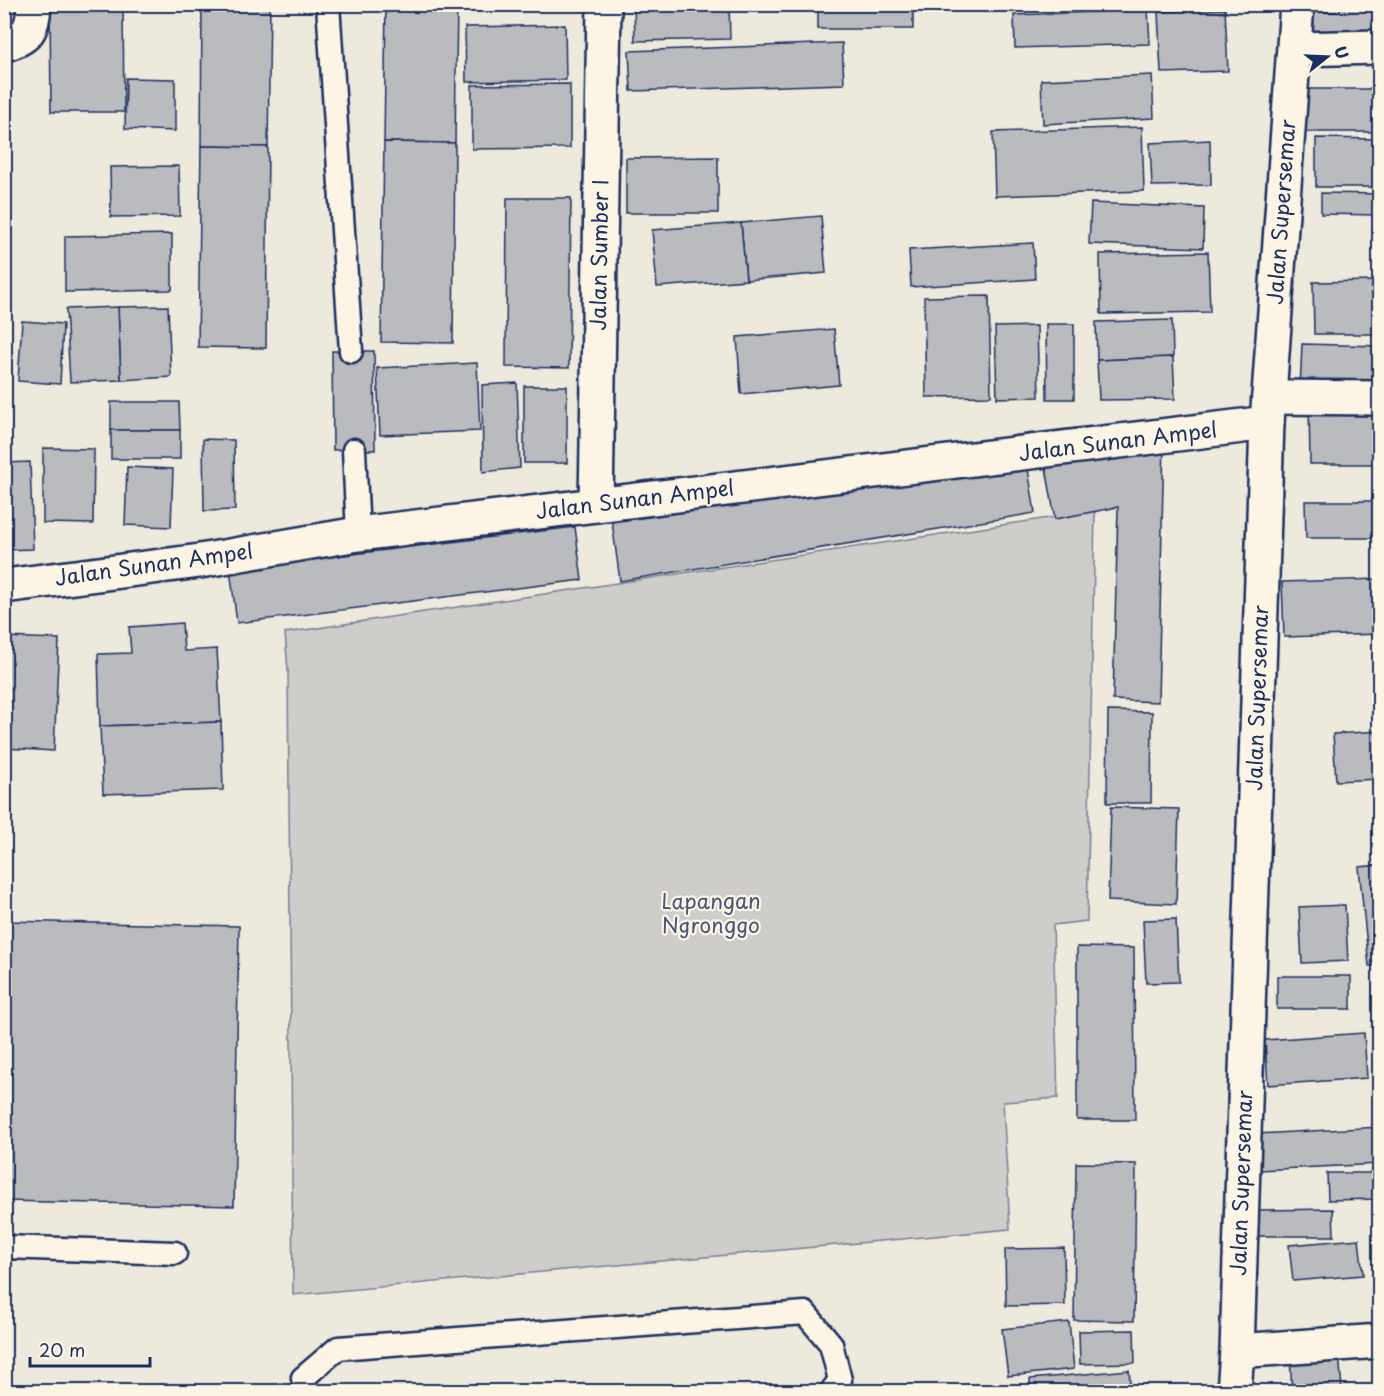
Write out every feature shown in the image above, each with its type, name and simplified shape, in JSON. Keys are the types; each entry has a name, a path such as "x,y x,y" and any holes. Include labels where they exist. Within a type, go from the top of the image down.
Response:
{"street":[{"path":"4,44 16,41 26,34 33,23 34,4"},
{"name":"Jalan Sumber I","path":"597,505 604,4"},
{"name":"Jalan Supersemar","path":"1234,1392 1268,410 1297,4"},
{"path":"1295,49 1380,47"},
{"name":"Jalan Sunan Ampel","path":"4,586 200,561 358,534 597,505 1268,410 1380,398"},
{"path":"1237,1351 1380,1341"}],"lane":[{"path":"328,4 351,351"},
{"path":"354,450 358,534"},
{"path":"4,1247 175,1253"},
{"path":"307,1392 303,1378 338,1348 806,1313 831,1344 840,1380 831,1392"}],"green space":[{"name":"Lapangan Ngronggo","path":"1095,511 1087,921 1053,925 1058,1098 1003,1102 1010,1229 293,1295 288,671 285,633"}],"building":[{"path":"50,4 123,4 124,112 51,112"},
{"path":"202,4 270,4 268,147 201,146"},
{"path":"386,4 457,4 455,143 384,142"},
{"path":"634,4 729,4 730,39 635,41"},
{"path":"818,4 913,4 913,29 818,29"},
{"path":"1340,4 1380,4 1380,42 1312,44 1311,12 1340,12"},
{"path":"1225,9 1228,71 1161,73 1158,12"},
{"path":"1148,10 1150,44 1015,48 1014,15"},
{"path":"565,25 566,80 466,82 465,27"},
{"path":"842,43 844,84 631,91 629,51"},
{"path":"1152,75 1154,118 1043,124 1041,80"},
{"path":"126,78 175,79 175,131 125,129"},
{"path":"570,84 570,148 472,149 472,85"},
{"path":"1306,89 1380,89 1380,132 1306,132"},
{"path":"1142,127 1144,191 995,196 993,132"},
{"path":"1316,138 1380,139 1380,187 1316,187"},
{"path":"1210,140 1211,185 1152,186 1150,143"},
{"path":"384,142 455,143 453,343 381,342"},
{"path":"201,146 268,147 266,348 198,347"},
{"path":"718,157 718,213 626,213 626,158"},
{"path":"179,166 180,216 111,217 110,167"},
{"path":"1321,193 1380,194 1380,215 1321,214"},
{"path":"507,198 571,198 569,368 506,367"},
{"path":"1091,203 1204,208 1203,248 1089,244"},
{"path":"821,216 826,273 746,280 741,223"},
{"path":"741,223 746,280 657,287 652,230"},
{"path":"172,234 172,290 65,292 65,236"},
{"path":"1033,243 1035,279 911,287 909,250"},
{"path":"1208,252 1210,312 1101,314 1100,254"},
{"path":"1380,281 1380,334 1314,334 1313,282"},
{"path":"989,296 991,396 926,397 924,297"},
{"path":"168,306 171,377 121,380 118,307"},
{"path":"118,307 121,380 70,382 66,309"},
{"path":"1172,320 1173,357 1097,360 1096,322"},
{"path":"22,321 63,324 60,384 18,381"},
{"path":"1046,324 1074,324 1074,399 1047,399"},
{"path":"1037,326 1039,397 997,398 995,327"},
{"path":"834,329 839,385 741,394 737,337"},
{"path":"1302,344 1380,346 1380,392 1300,390"},
{"path":"332,351 374,351 375,450 333,450"},
{"path":"1173,357 1175,399 1099,400 1097,360"},
{"path":"477,363 480,431 380,435 377,368"},
{"path":"517,383 520,468 483,472 482,385"},
{"path":"524,386 567,386 567,463 524,463"},
{"path":"111,402 179,402 180,430 111,430"},
{"path":"1309,402 1380,402 1380,464 1310,464"},
{"path":"111,430 180,430 180,459 111,459"},
{"path":"203,439 234,440 235,510 204,511"},
{"path":"1164,440 1158,702 1113,700 1118,507 1055,519 1045,462"},
{"path":"43,448 94,449 93,524 43,523"},
{"path":"30,462 33,549 4,550 4,463"},
{"path":"1027,463 1035,513 620,581 612,522"},
{"path":"127,467 173,469 171,527 125,525"},
{"path":"1305,501 1373,501 1373,538 1306,538"},
{"path":"575,527 582,580 237,623 230,569"},
{"path":"1380,579 1380,634 1284,637 1282,582"},
{"path":"182,623 184,651 217,649 221,722 100,726 98,654 131,653 129,627"},
{"path":"4,637 59,639 54,751 4,748"},
{"path":"1108,711 1152,712 1151,803 1107,803"},
{"path":"221,722 223,790 103,794 100,726"},
{"path":"1380,731 1380,779 1336,781 1333,734"},
{"path":"1111,807 1179,809 1176,904 1108,901"},
{"path":"1380,865 1380,965 1369,966 1359,867"},
{"path":"1345,905 1348,961 1302,963 1299,907"},
{"path":"1176,919 1179,982 1146,983 1143,920"},
{"path":"4,921 239,926 234,1206 4,1201"},
{"path":"1077,947 1134,948 1135,1120 1077,1120"},
{"path":"1277,976 1351,976 1351,1009 1277,1009"},
{"path":"1364,1033 1367,1078 1268,1085 1265,1040"},
{"path":"1380,1127 1380,1164 1259,1170 1257,1134"},
{"path":"1076,1163 1136,1164 1134,1321 1074,1320"},
{"path":"1327,1173 1380,1173 1380,1199 1328,1200"},
{"path":"1333,1209 1334,1236 1257,1236 1256,1210"},
{"path":"1359,1239 1363,1275 1293,1281 1289,1245"},
{"path":"1064,1248 1065,1305 1006,1306 1005,1249"},
{"path":"1069,1322 1074,1369 1008,1376 1002,1329"},
{"path":"1134,1330 1135,1363 1080,1364 1079,1331"},
{"path":"1339,1353 1342,1389 1292,1392 1290,1357"},
{"path":"1129,1370 1131,1392 1031,1392 1030,1379"}]}
